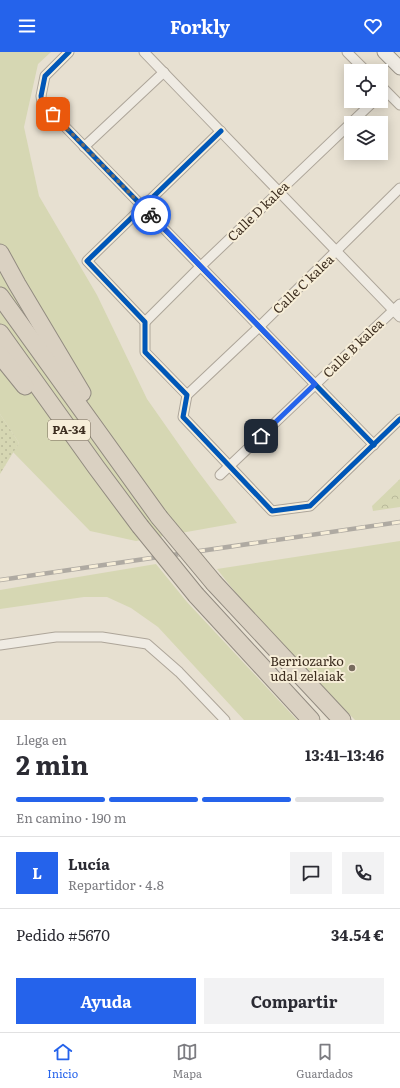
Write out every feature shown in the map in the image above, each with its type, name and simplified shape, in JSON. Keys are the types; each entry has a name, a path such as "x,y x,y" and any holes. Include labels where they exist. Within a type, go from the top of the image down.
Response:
{"highway":[{"path":"0,252 75,383 117,445 132,480"},
{"name":"PA-34","path":"0,296 159,517 214,583 342,720"},
{"name":"PA-34","path":"0,333 140,526 196,595 311,720"},
{"path":"0,355 67,440 96,467"}],"main road":[{"path":"384,52 400,68"},
{"path":"394,52 400,58"}],"street":[{"path":"69,52 45,76 41,96 42,103 374,445"},
{"path":"144,52 336,251 398,310"},
{"path":"348,52 359,64"},
{"path":"84,146 164,72"},
{"path":"388,95 400,105"},
{"name":"Calle D kalea","path":"145,322 278,191 367,108"},
{"path":"221,132 87,261 145,322 145,352 187,395 183,417 229,467 272,510 310,506 400,419"},
{"name":"Calle C kalea","path":"187,395 259,327 400,188"},
{"name":"Calle B kalea","path":"220,475 315,384 398,310"},
{"path":"0,645 56,637 102,637 147,644 179,672 225,720"}],"green space":[{"path":"0,52 51,52 38,64 24,127 39,196 97,295 147,399 194,466 237,523 136,541 90,531 13,452 19,443 0,414"},
{"path":"0,414 19,443 0,474"},
{"path":"400,479 400,507 373,511 372,506"},
{"name":"Berriozarko udal zelaiak","path":"400,541 400,720 355,720 266,628 217,569"},
{"path":"156,564 187,602 297,720 244,720 158,627 131,608 107,597 84,597 0,609 0,590"}],"railway":[{"path":"0,580 400,522"}],"cycle path":[{"path":"69,52 45,76 41,96 42,103 374,445"},
{"path":"221,131 87,261 145,322 145,352 187,395 183,417 272,511 310,506 400,419"}],"way so far":[{"path":"53,114 151,215"}],"place":[{"name":"Berriozarko udal zelaiak","path":"352,668"}],"route":[{"path":"151,215 315,384 261,436"}]}
